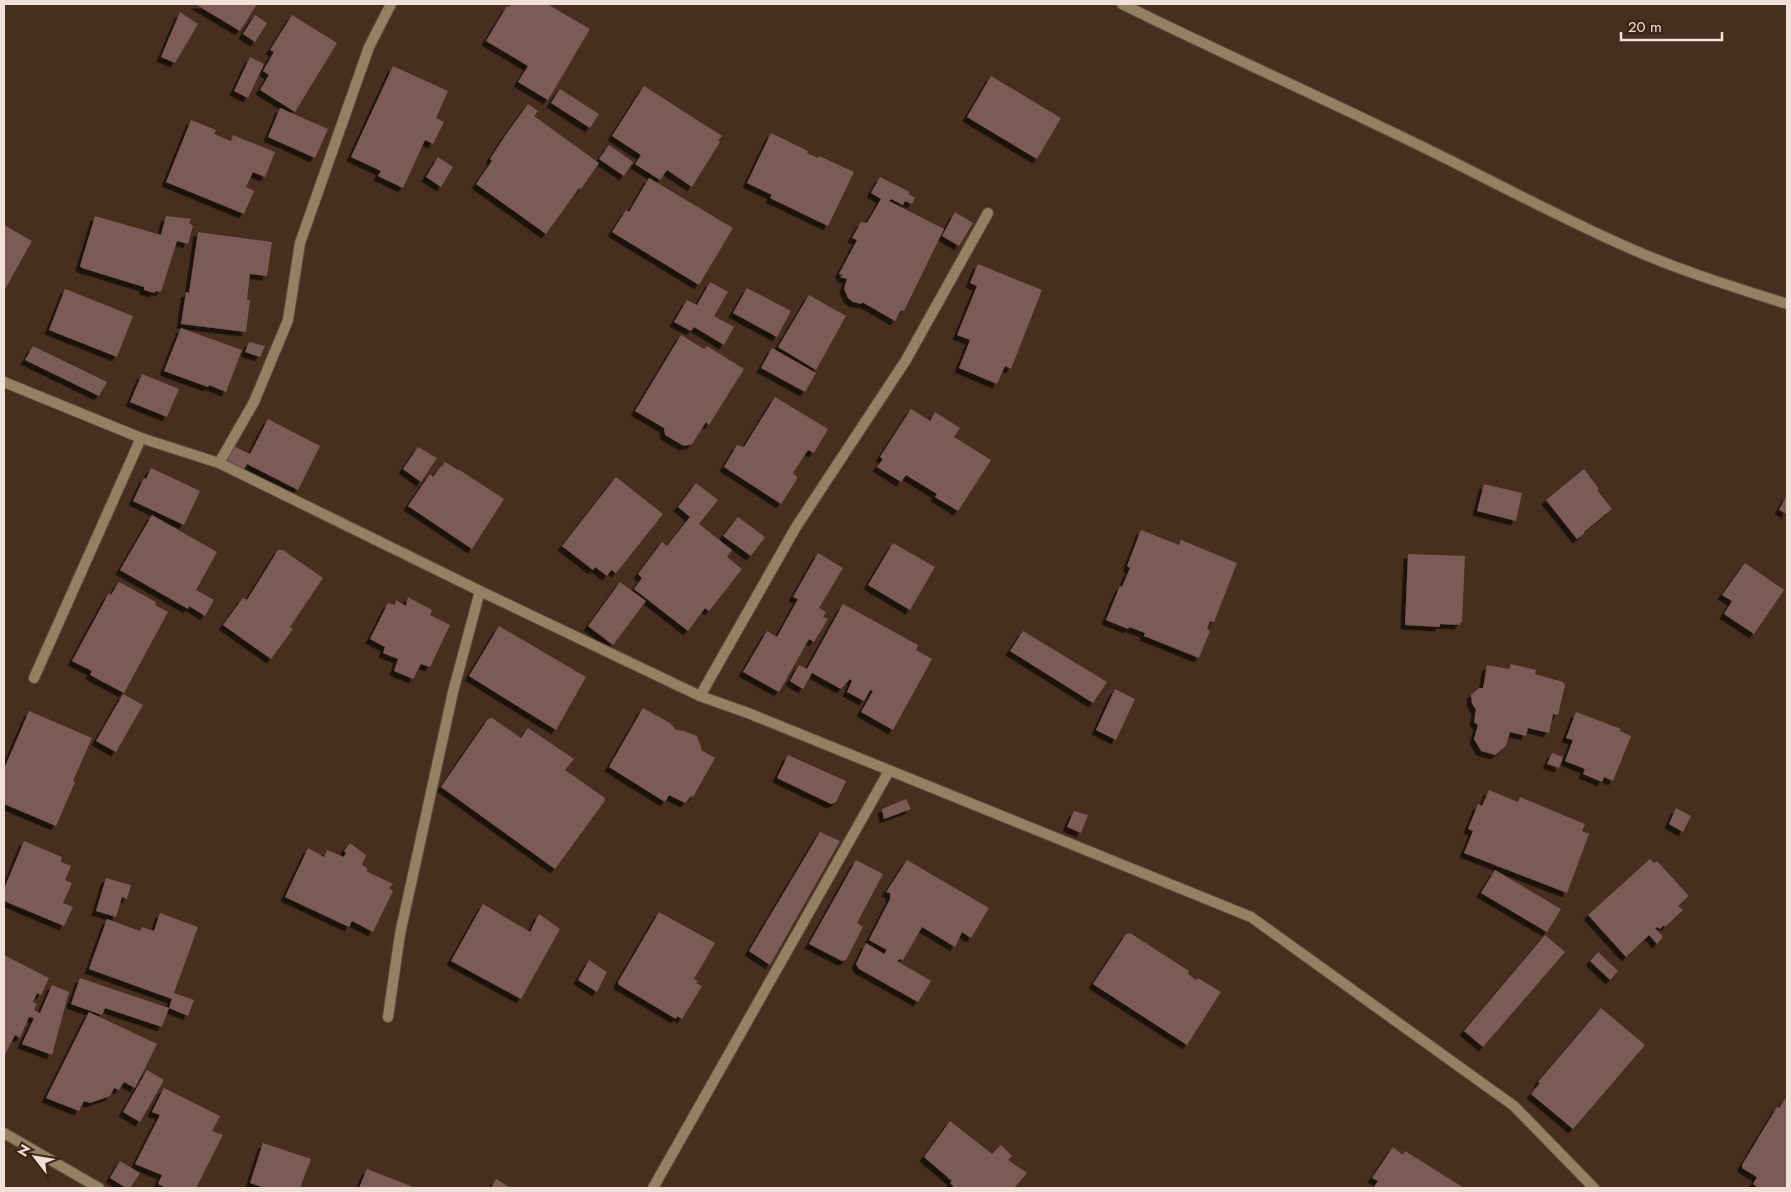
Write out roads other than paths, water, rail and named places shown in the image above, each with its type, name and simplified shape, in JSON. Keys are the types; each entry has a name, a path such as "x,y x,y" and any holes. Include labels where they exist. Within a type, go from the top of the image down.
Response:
{"street":[{"path":"220,463 254,402 288,320 300,243 369,47 391,4"},
{"path":"1122,4 1192,39 1425,148 1628,248 1714,281 1787,304"},
{"path":"700,696 796,527 906,360 988,213"},
{"path":"4,382 141,438 220,463 480,591 700,696 748,713 1251,917 1514,1106 1594,1188"},
{"path":"34,678 141,438"},
{"path":"388,1017 400,934 453,692 480,591"},
{"path":"653,1188 889,771"},
{"path":"4,1133 100,1188"}]}
